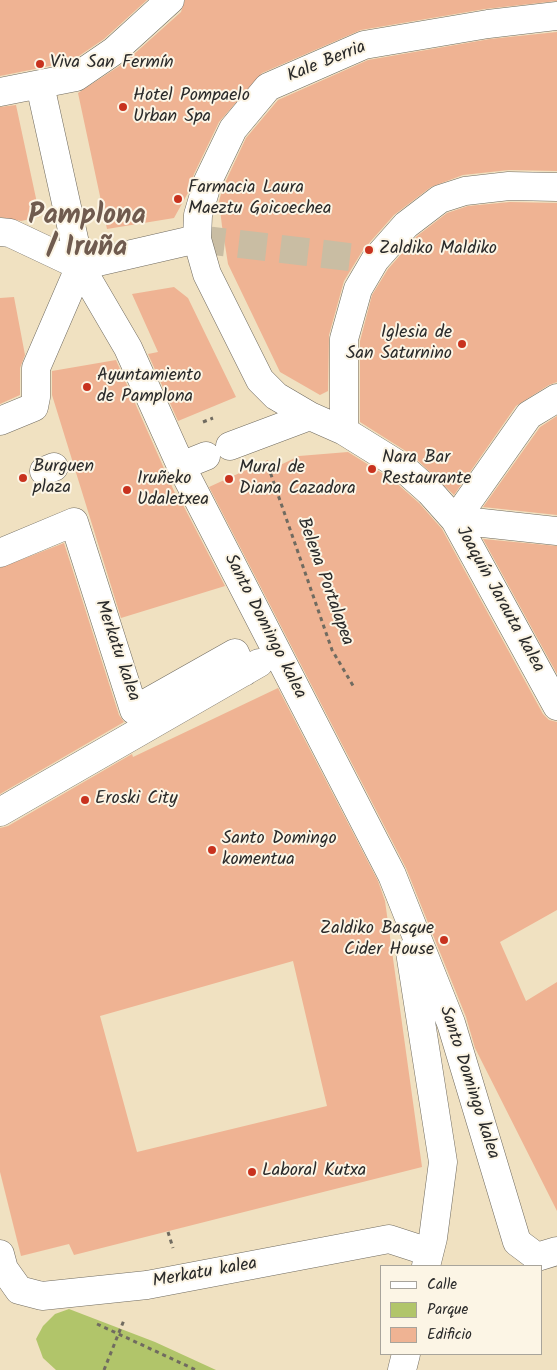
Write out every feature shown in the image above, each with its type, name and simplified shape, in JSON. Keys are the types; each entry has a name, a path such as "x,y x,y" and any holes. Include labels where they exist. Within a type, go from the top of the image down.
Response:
{"street":[{"path":"0,92 76,77 114,51 170,0"},
{"name":"Kale Berria","path":"310,416 276,396 260,380 206,274 197,239 198,216 208,180 233,129 268,87 364,45 488,24 557,16"},
{"name":"Santo Domingo kalea","path":"40,85 80,266 128,348 181,466 392,875 451,1023 517,1242 547,1254"},
{"path":"344,431 344,339 358,289 374,260 406,225 440,199 465,192 508,186 557,187"},
{"path":"5,232 80,266 197,239"},
{"path":"0,422 34,407 36,368 80,266"},
{"path":"557,398 529,415 455,520 557,531"},
{"path":"181,466 310,416"},
{"name":"Joaquín Jarauta kalea","path":"310,416 344,431 402,467 430,492 455,520 557,706"},
{"name":"Merkatu kalea","path":"0,552 74,522 134,710 235,653 244,672"},
{"path":"0,812 277,653"},
{"name":"Santo Domingo kalea","path":"402,904 444,1162 428,1259"},
{"name":"Merkatu kalea","path":"0,1254 4,1269 19,1290 42,1296 147,1284 389,1240 428,1259"},
{"path":"402,1370 406,1355"}],"path":[{"name":"Belena Portalapea","path":"273,481 332,650 354,689"},
{"path":"168,1232 176,1257"},
{"path":"104,1370 125,1318"},
{"path":"93,1322 196,1370"}],"green space":[{"path":"69,1309 155,1342 216,1370 56,1370 43,1358 36,1339 43,1326 55,1314"}],"building":[{"path":"0,0 147,0 104,39 70,62 0,76"},
{"path":"185,0 557,1 485,9 361,30 262,73 219,122 194,174 189,191 174,218 107,229 78,93 124,63 181,12"},
{"path":"557,32 557,171 509,170 463,175 431,187 394,215 363,250 344,281 329,335 328,391 320,395 280,372 228,264 222,226 219,201 223,187 246,138 278,100 368,60 490,39"},
{"path":"16,105 40,217 21,221 0,217 0,107"},
{"name":"Iglesia de San Saturnino","path":"510,202 557,203 557,382 516,406 454,495 412,455 360,422 360,341 372,295 388,269 417,236 447,213 468,206"},
{"path":"174,287 188,298 236,397 178,421 148,354 158,352 132,294"},
{"path":"14,297 25,355 20,368 20,395 0,404 0,298"},
{"name":"Iruñeko Udaletxea","path":"116,360 178,500 180,499 225,586 121,618 52,395 52,371"},
{"path":"557,416 557,515 483,507 540,427"},
{"path":"348,452 393,480 419,503 442,529 543,714 549,720 557,722 557,910 500,942 526,1001 557,982 557,1211 475,1048 466,1017 406,868 209,487 268,460 272,469 299,456"},
{"path":"483,539 557,546 557,674"},
{"path":"64,543 119,715 124,722 0,794 0,568"},
{"path":"278,688 378,881 385,901 422,1167 74,1255 69,1244 21,1256 0,1172 0,828 8,826 132,754 133,757","holes":["293,961 327,1106 137,1152 100,1016"]}],"tunnel":[{"path":"197,239 375,260"}],"place":[{"name":"Viva San Fermín","path":"40,64"},
{"name":"Hotel Pompaelo Urban Spa","path":"123,107"},
{"name":"Farmacia Laura Maeztu Goicoechea","path":"178,199"},
{"name":"Zaldiko Maldiko","path":"369,250"},
{"name":"Iglesia de San Saturnino","path":"462,344"},
{"name":"Ayuntamiento de Pamplona","path":"87,387"},
{"name":"Nara Bar Restaurante","path":"372,469"},
{"name":"Burguen plaza","path":"23,478"},
{"name":"Mural de Diana Cazadora","path":"229,479"},
{"name":"Iruñeko Udaletxea","path":"127,490"},
{"name":"Eroski City","path":"85,800"},
{"name":"Santo Domingo komentua","path":"212,850"},
{"name":"Zaldiko Basque Cider House","path":"444,940"},
{"name":"Laboral Kutxa","path":"252,1172"}],"district":[{"name":"Pamplona / Iruña","path":"87,234"}]}
